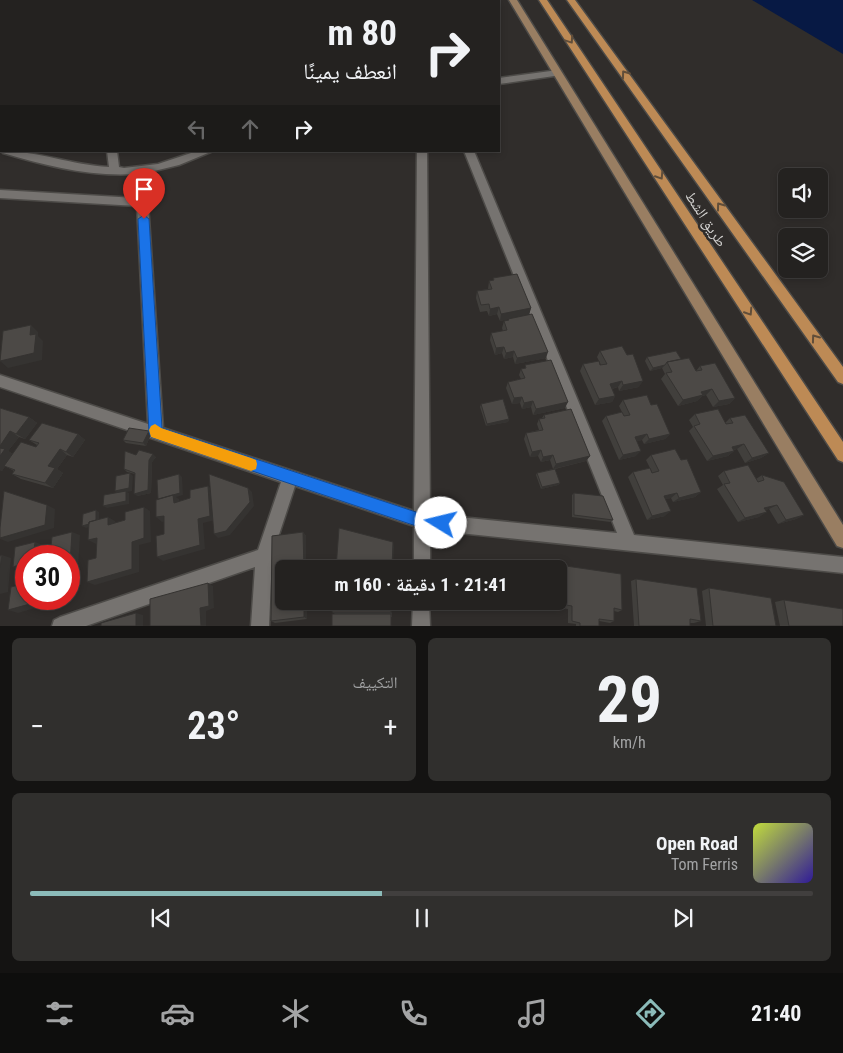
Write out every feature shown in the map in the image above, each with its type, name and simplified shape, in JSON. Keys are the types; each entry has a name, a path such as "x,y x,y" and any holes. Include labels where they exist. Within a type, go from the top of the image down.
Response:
{"main road":[{"name":"طريق الشط","path":"543,0 843,455"},
{"name":"طريق الشط","path":"571,0 843,378"}],"street":[{"path":"513,0 843,540"},
{"path":"500,81 558,73"},
{"path":"11,152 74,168 114,170 141,170 176,163 205,152"},
{"path":"112,152 114,170"},
{"path":"422,152 422,560"},
{"path":"469,152 628,543"},
{"path":"141,170 156,432"},
{"path":"0,194 142,202"},
{"path":"0,381 422,521 843,565"},
{"path":"260,626 264,556 290,478"},
{"path":"60,626 264,556"},
{"path":"421,610 421,626"}],"water":[{"path":"752,0 843,0 843,54"}],"building":[{"path":"517,274 531,308 501,314 499,307 490,309 489,304 481,305 477,291 492,289 489,281 494,280 493,278"},
{"path":"532,314 548,352 517,358 514,351 506,353 504,347 496,348 491,333 507,330 504,321 508,319"},
{"path":"31,325 30,335 36,334 34,353 0,361 3,331"},
{"path":"622,346 627,355 633,354 643,381 623,385 622,381 610,384 615,396 599,399 583,364 599,361 600,365 607,364 600,351"},
{"path":"676,351 681,359 653,368 647,357"},
{"path":"689,358 696,371 702,370 700,366 715,363 735,398 719,401 712,389 701,392 703,395 683,400 666,373 672,372 667,362"},
{"path":"551,360 568,402 536,409 533,401 524,403 522,397 514,398 508,382 525,378 521,369 526,368 525,365"},
{"path":"647,395 651,405 657,404 670,434 649,439 647,434 635,437 641,451 623,455 606,416 622,412 624,416 630,415 623,400"},
{"path":"503,399 509,419 487,424 481,404"},
{"path":"0,408 29,417 16,434 10,431 0,446"},
{"path":"571,409 590,456 556,464 553,455 543,457 541,450 532,452 526,433 543,430 539,419 545,418 544,415"},
{"path":"718,409 726,424 733,423 730,418 745,415 769,453 752,458 744,444 732,447 734,451 713,456 694,426 700,424 695,414"},
{"path":"42,423 78,434 66,452 60,449 48,466 55,468 45,483 12,474 15,470 4,466 21,442 36,447 39,443 29,440"},
{"path":"129,428 149,431 143,443 123,440"},
{"path":"0,448 5,449 0,456"},
{"path":"675,449 681,460 687,459 701,492 679,498 677,493 664,496 671,511 652,516 633,472 650,468 652,473 659,471 651,455"},
{"path":"139,450 153,454 149,460 148,490 134,494 135,473 124,469 125,451 136,455"},
{"path":"748,465 758,482 764,480 762,475 784,482 804,515 786,520 777,505 764,508 767,512 745,518 724,484 730,483 724,471"},
{"path":"555,469 560,483 542,487 537,473"},
{"path":"130,473 129,488 115,491 116,476"},
{"path":"179,474 180,493 158,499 157,480"},
{"path":"209,474 248,488 250,502 226,531 214,534"},
{"path":"208,486 210,516 198,519 200,545 157,557 156,536 164,534 164,516 156,517 156,500 173,495 174,503 190,498 190,490"},
{"path":"4,491 47,505 45,525 0,538"},
{"path":"126,491 126,501 103,506 104,495"},
{"path":"574,493 603,496 613,520 574,515"},
{"path":"144,507 144,538 132,542 132,569 87,582 88,560 96,558 97,538 88,540 89,522 108,517 108,525 125,520 125,512"},
{"path":"96,510 96,520 82,526 83,514"},
{"path":"339,528 393,542 392,560 337,560"},
{"path":"72,532 71,545 51,545 52,537"},
{"path":"303,532 304,560 275,560 275,610 304,610 304,617 271,621 272,536"},
{"path":"35,542 35,545 23,545"},
{"path":"15,547 15,566 13,567"},
{"path":"567,566 621,574 622,610 614,608 614,621 599,619 599,626 580,626 580,623 572,621 572,606 567,605"},
{"path":"636,579 697,588 701,621 690,619 690,626 639,626"},
{"path":"208,583 209,606 200,608 201,626 150,626 150,599"},
{"path":"15,586 15,608 8,610 11,587"},
{"path":"709,588 771,598 776,626 713,626"},
{"path":"784,600 843,609 843,626 789,626"},
{"path":"332,610 391,610 391,612 332,612"},
{"path":"136,613 136,626 101,626 101,623"},
{"path":"332,614 391,614 391,626 332,626"}],"slow traffic":[{"path":"155,430 156,432 251,464"}],"route":[{"path":"144,219 156,432 422,521 441,523"}]}
